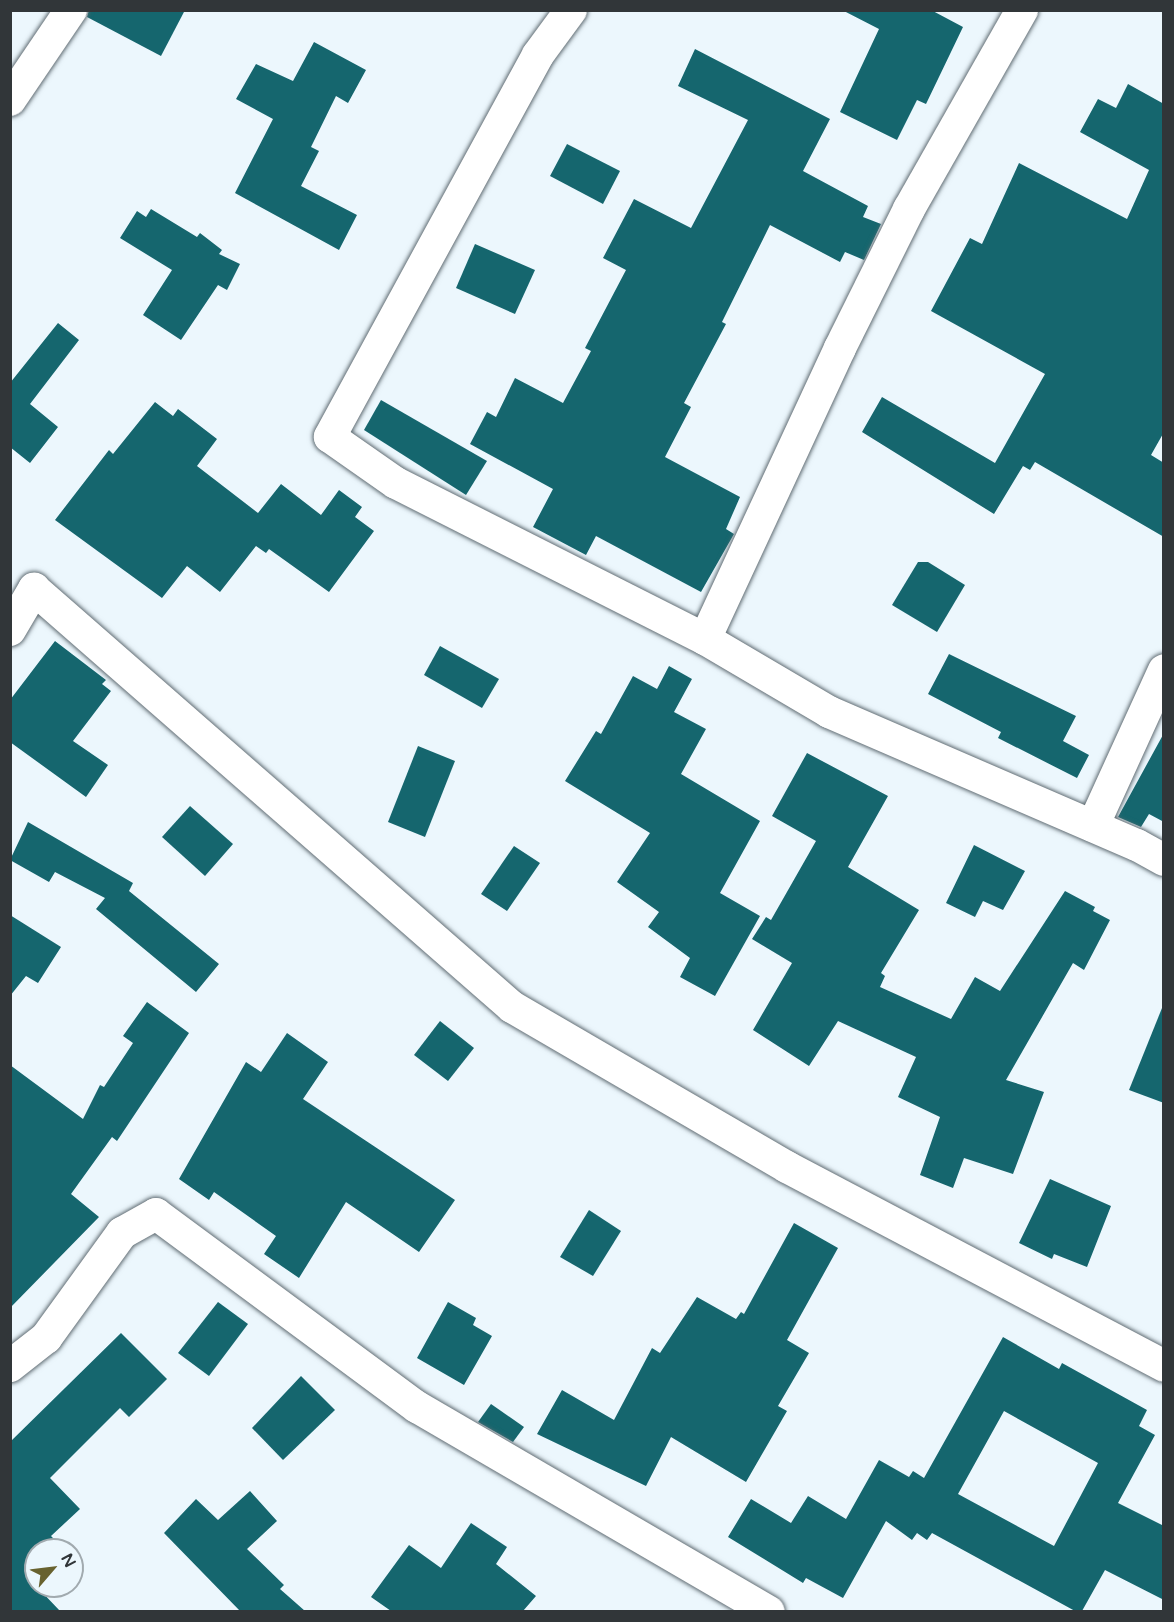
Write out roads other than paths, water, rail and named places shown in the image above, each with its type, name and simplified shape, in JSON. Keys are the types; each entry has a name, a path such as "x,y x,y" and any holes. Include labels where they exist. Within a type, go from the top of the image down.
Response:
{"street":[{"path":"10,100 71,10"},
{"path":"571,10 538,55 330,437 396,483 705,639 829,712 1093,826 1164,860"},
{"path":"705,639 840,348 899,230 1022,10"},
{"path":"10,630 34,589 513,1007 787,1167 1164,1366"},
{"path":"1093,826 1164,670"},
{"path":"10,1366 46,1338 122,1233 156,1214 417,1407 769,1611"}]}
